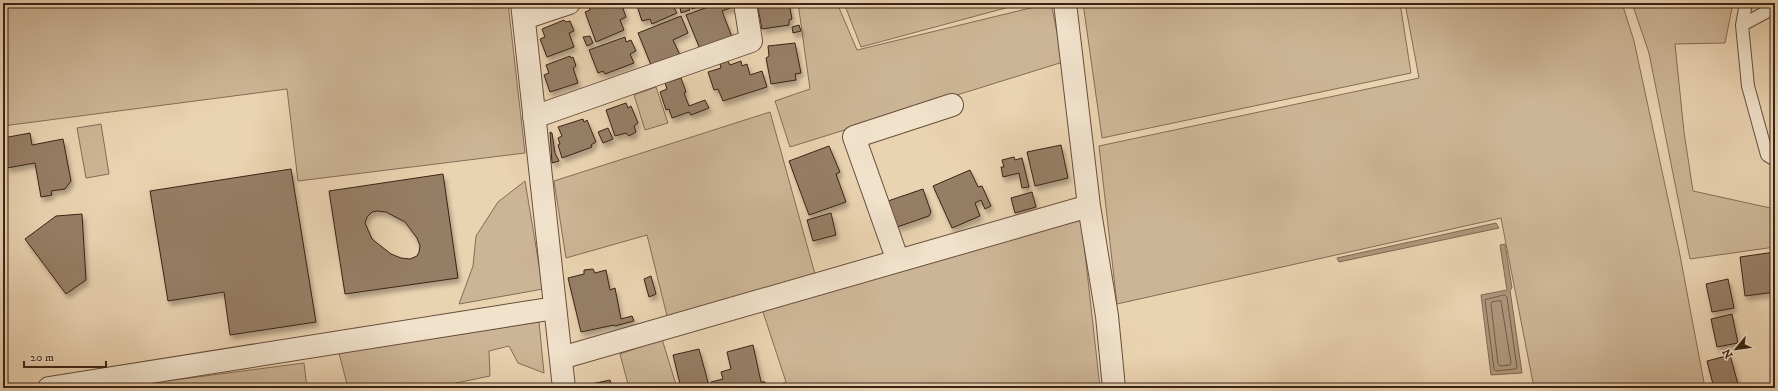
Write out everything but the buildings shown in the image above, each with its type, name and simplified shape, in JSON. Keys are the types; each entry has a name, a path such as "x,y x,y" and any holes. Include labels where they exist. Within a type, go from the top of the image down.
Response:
{"street":[{"path":"564,388 523,10 569,3"},
{"path":"534,117 751,41 745,3"},
{"path":"1065,3 1089,206 1107,316 1114,388"},
{"path":"898,261 854,137 952,105"},
{"path":"561,358 1089,206"},
{"path":"49,388 555,308"}],"lane":[{"path":"1746,3 1742,25 1748,86 1767,155 1775,160"},
{"path":"1742,25 1770,10 1775,9"}],"shaded area":[{"path":"3,3 508,3 525,153 298,181 287,89 3,126"},
{"path":"798,3 837,3 857,50 1051,3 1063,62 790,147 775,101 810,89"},
{"path":"844,3 1024,3 861,47"},
{"path":"1083,3 1400,3 1411,73 1102,138"},
{"path":"1405,3 1622,3 1634,41 1679,250 1705,388 1534,388 1501,218 1117,304 1099,146 1419,78"},
{"path":"1632,3 1733,3 1725,43 1675,44 1684,132 1693,191 1775,209 1775,247 1690,259 1649,53"},
{"path":"656,87 668,123 645,130 634,95"},
{"path":"770,112 815,274 667,316 647,235 566,258 554,181"},
{"path":"101,124 109,174 86,178 77,128"},
{"path":"525,181 543,289 459,304 473,266 476,236 498,202"},
{"path":"1081,217 1100,388 772,388 786,382 762,309"},
{"path":"539,322 544,373 518,363 509,346 489,351 490,376 432,388 348,388 339,353"},
{"path":"662,339 677,388 629,388 620,354"},
{"path":"304,363 307,388 113,388"}],"water":[{"path":"1496,223 1499,228 1339,262 1337,258"},
{"path":"1505,244 1522,373 1491,375 1481,295 1507,290 1500,245"}]}
